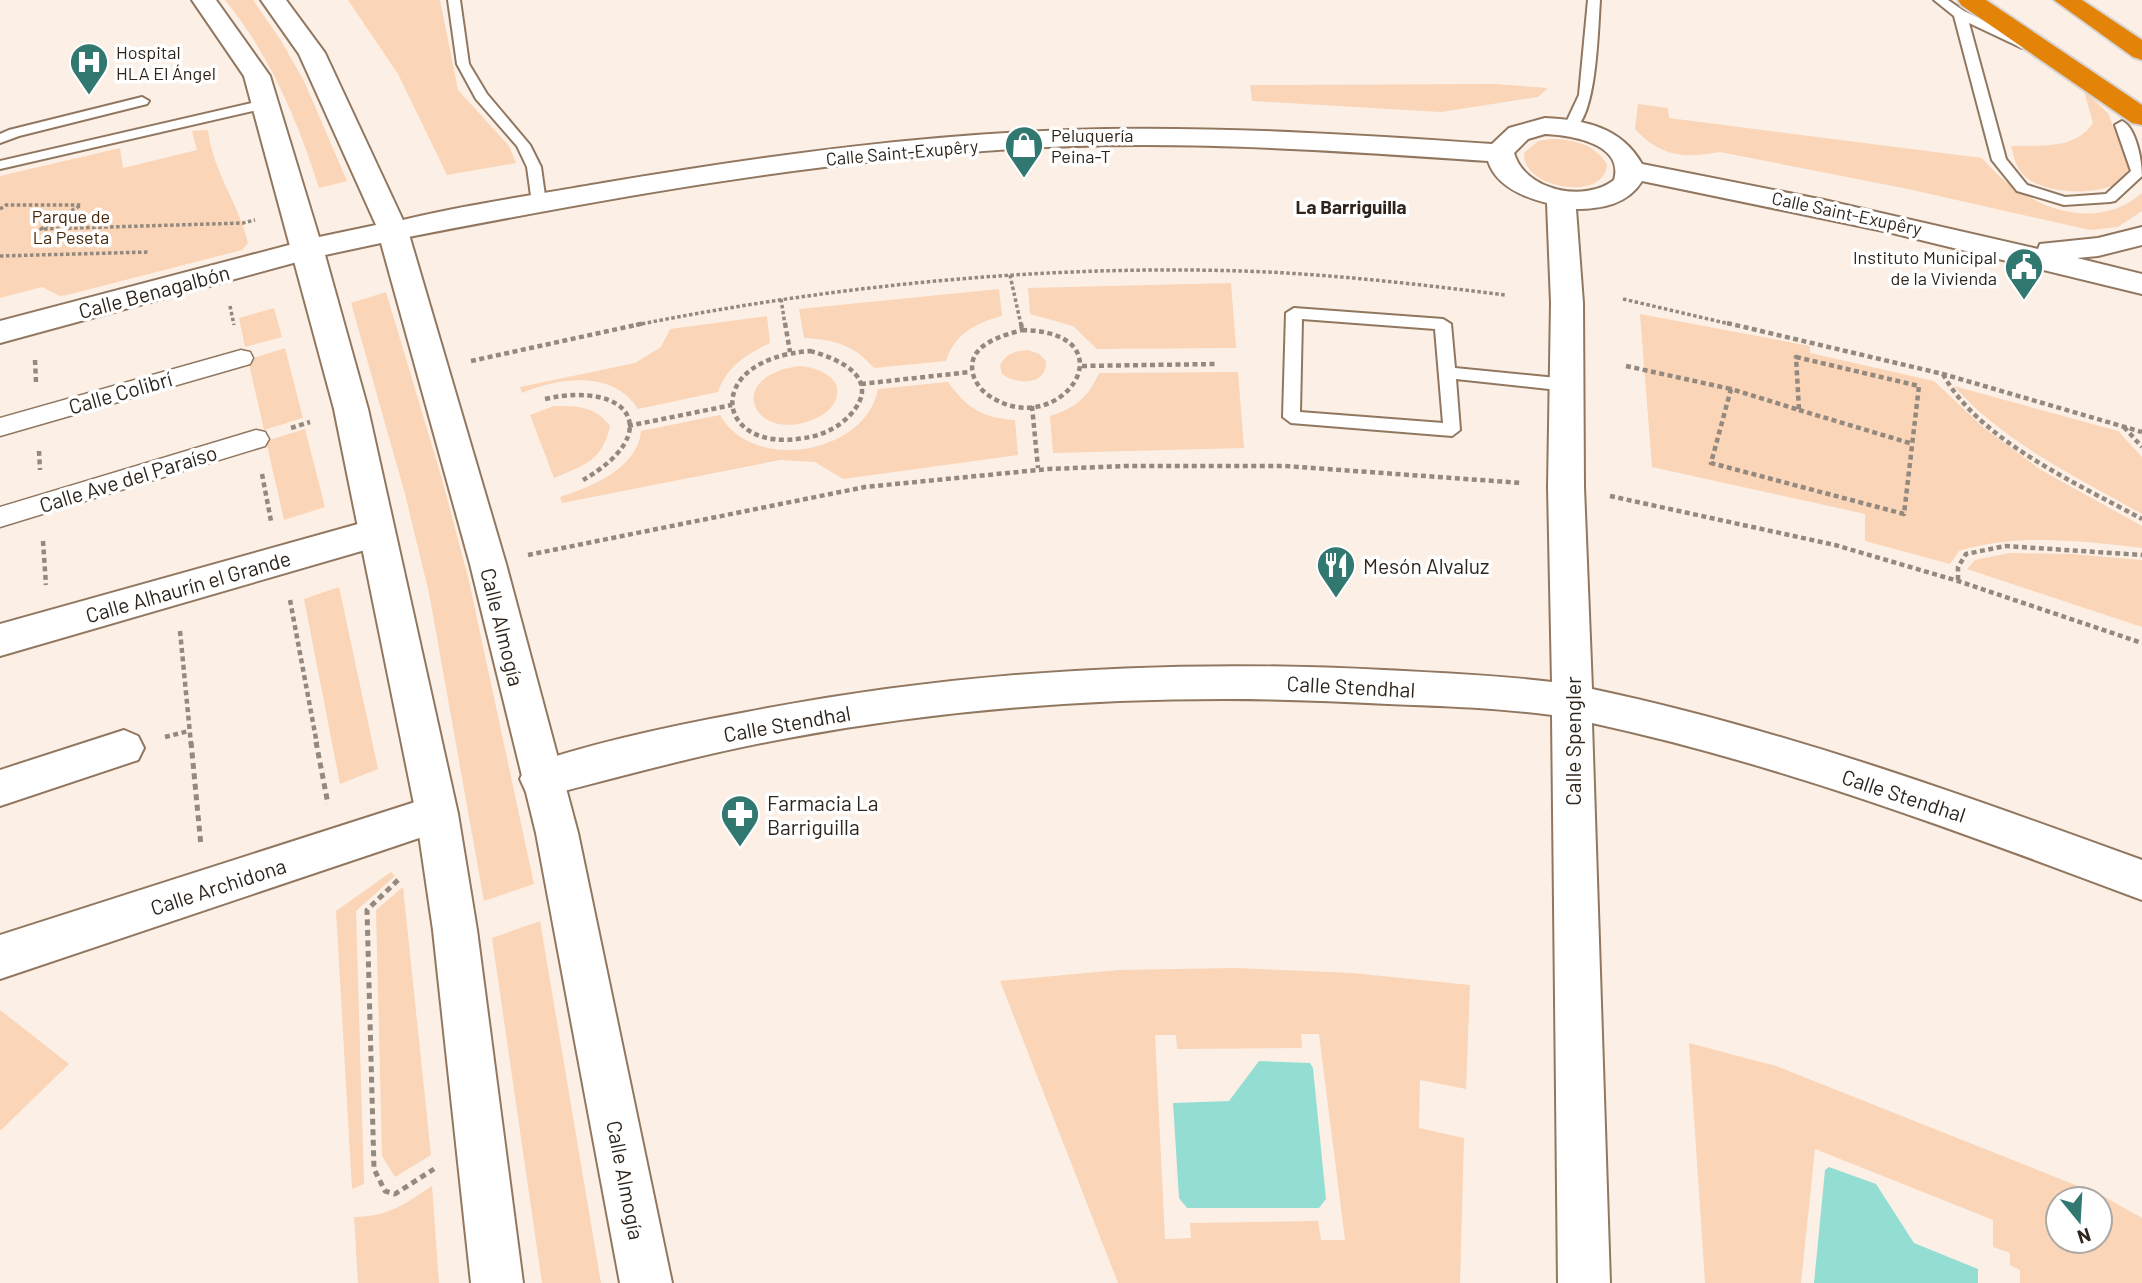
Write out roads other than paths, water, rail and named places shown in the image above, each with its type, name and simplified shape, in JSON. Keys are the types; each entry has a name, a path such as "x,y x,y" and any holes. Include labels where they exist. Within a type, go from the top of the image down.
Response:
{"highway":[{"path":"2066,0 2142,52"},
{"path":"1965,7 2075,70 2132,121"}],"street":[{"path":"204,0 257,76 351,409 437,814 455,930 497,1283"},
{"name":"Calle Almogía","path":"273,0 312,53 393,231 488,564 568,889 646,1283"},
{"path":"1545,126 1571,127 1593,133 1612,143 1625,155 1631,170 1623,187 1612,194 1580,200 1561,199 1536,192 1517,181 1504,167 1500,153 1507,140 1523,130 1545,126"},
{"name":"Calle Saint-Exupêry","path":"393,231 539,203 776,164 924,148 1089,138 1288,141 1500,153"},
{"name":"Calle Saint-Exupêry","path":"1631,170 1780,198 2025,254 2142,284"},
{"name":"Calle Spengler","path":"1561,199 1566,276 1566,488 1572,621 1572,808 1584,1283"},
{"name":"Calle Benagalbón","path":"0,332 308,249 393,231"},
{"path":"2025,254 2098,247 2142,236"},
{"name":"Calle Colibrí","path":"0,427 240,358"},
{"name":"Calle Ave del Paraíso","path":"0,517 256,439"},
{"name":"Calle Alhaurín el Grande","path":"0,640 376,533"},
{"name":"Calle Stendhal","path":"541,779 700,738 876,706 996,691 1087,684 1336,683 1572,702 1684,727 1909,794 2142,880"},
{"path":"0,788 124,748"},
{"name":"Calle Archidona","path":"0,957 437,814"}],"lane":[{"path":"454,0 463,64 481,96 523,145 534,167 539,203"},
{"path":"1571,127 1586,95 1594,0"},
{"path":"1940,0 1965,7 1999,160 2022,188 2064,201 2110,198 2138,172 2132,121"},
{"path":"0,139 14,132 142,100"},
{"path":"0,165 265,104"},
{"path":"1294,313 1443,324 1447,373 1452,430 1291,416 1294,313"},
{"path":"1447,373 1567,385"}],"water":[{"path":"1259,1061 1310,1063 1313,1068 1326,1199 1319,1208 1187,1208 1179,1198 1173,1103 1229,1101"},
{"path":"1829,1167 1876,1184 1914,1243 1978,1269 1978,1283 1814,1283 1825,1170"}],"place":[{"name":"Hospital HLA El Ángel","path":"89,96"},
{"name":"Peluquería Peina-T","path":"1024,179"},
{"name":"Instituto Municipal de la Vivienda","path":"2024,301"},
{"name":"Mesón Alvaluz","path":"1336,599"},
{"name":"Farmacia La Barriguilla","path":"740,848"}],"district":[{"name":"La Barriguilla","path":"1351,206"}],"park label":[{"name":"Parque de La Peseta","path":"71,226"}]}
